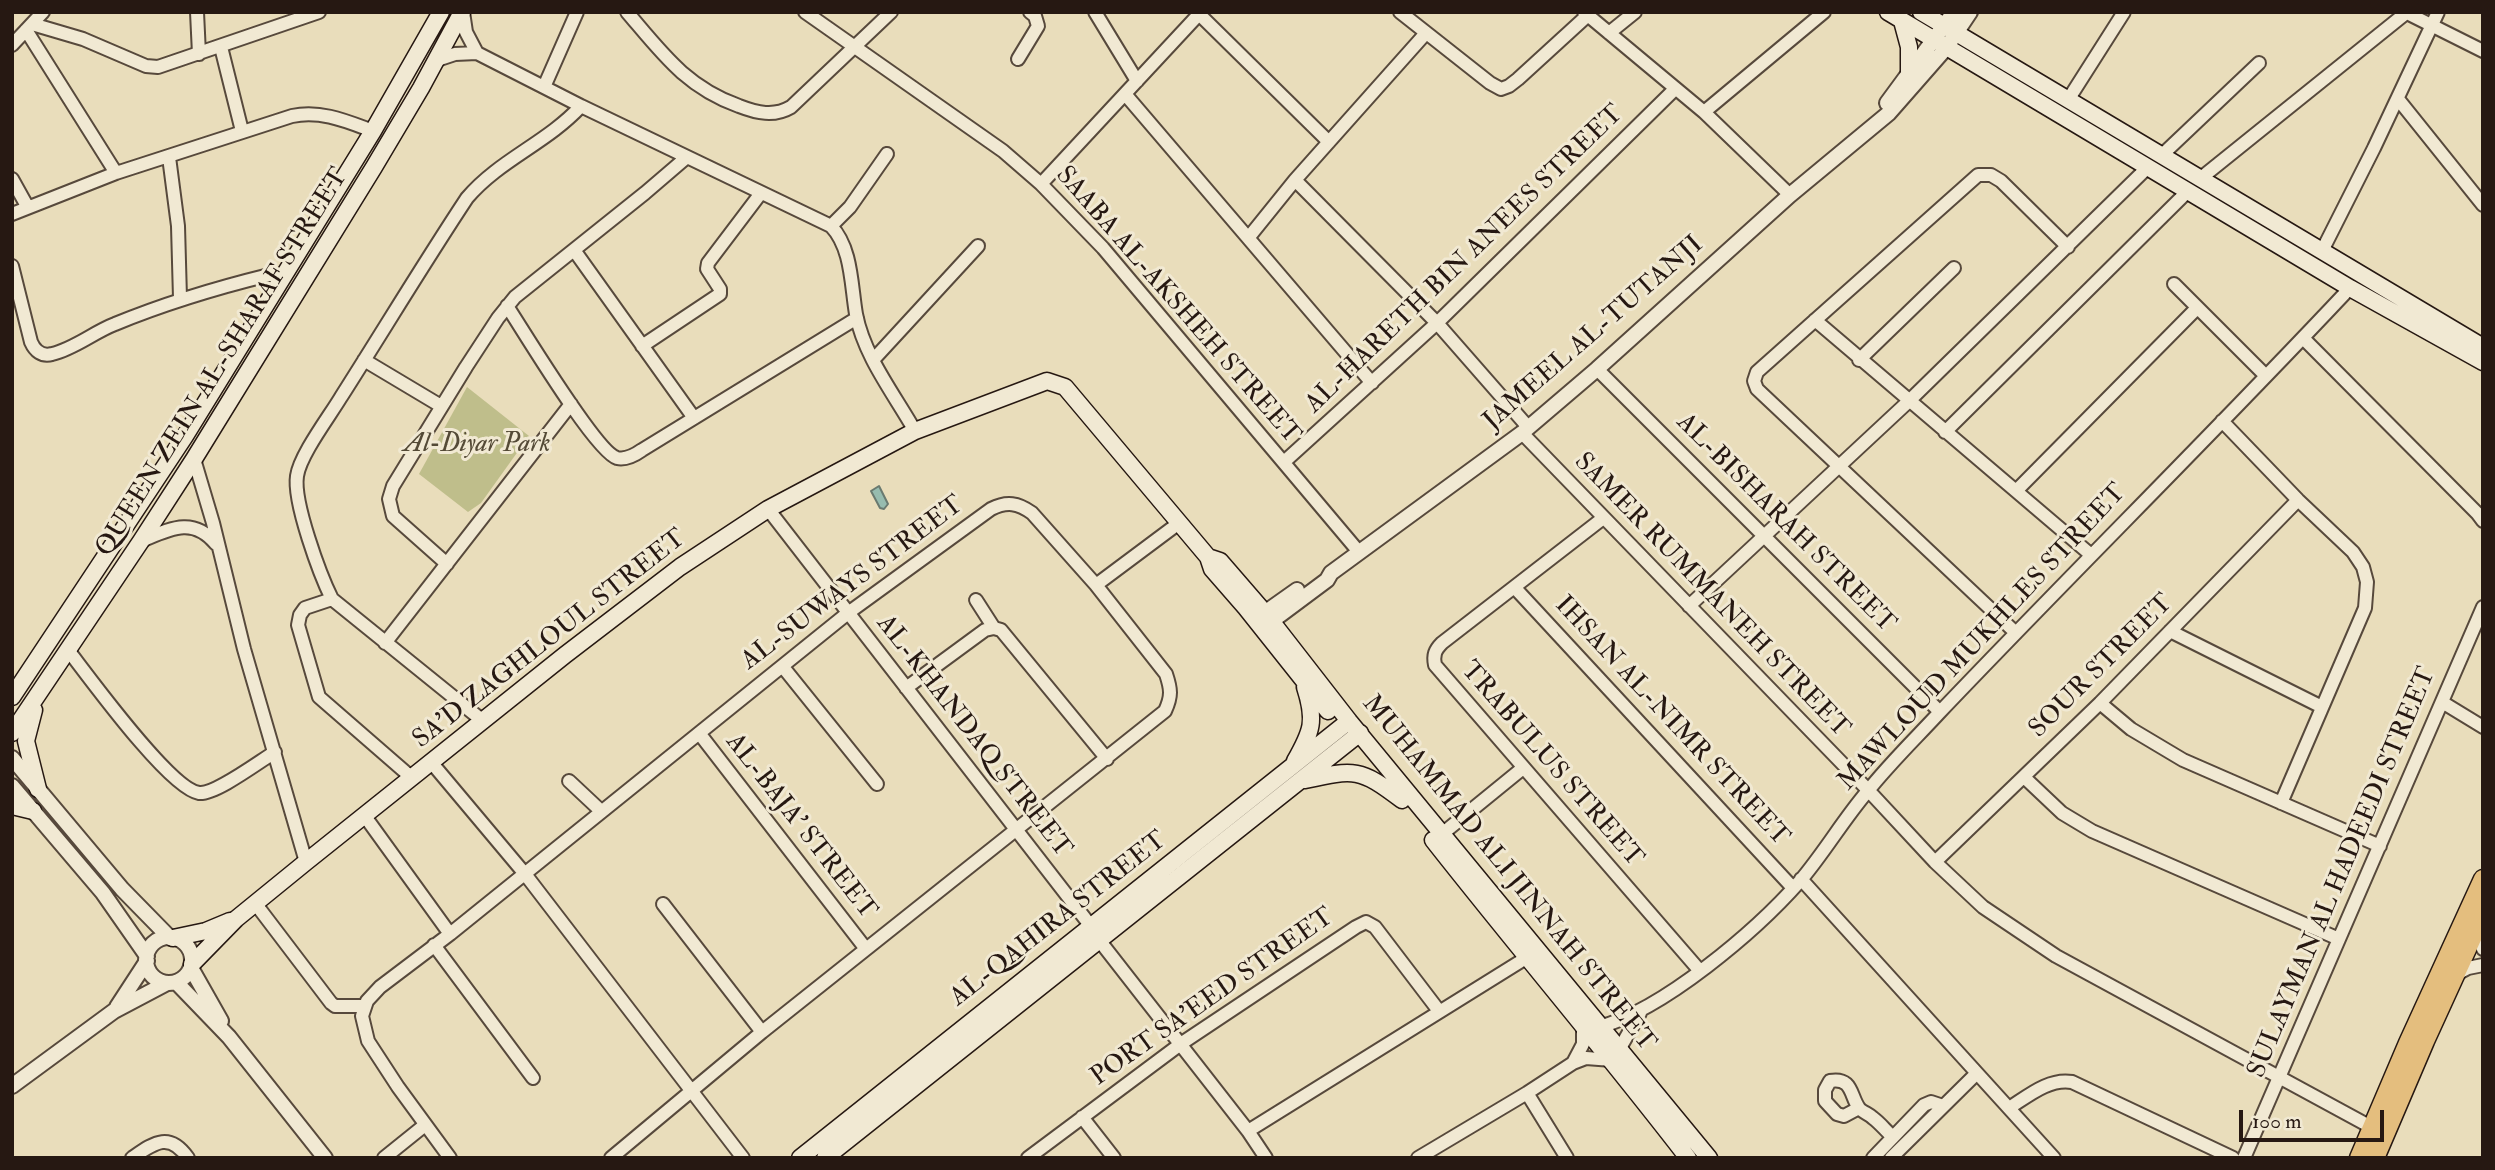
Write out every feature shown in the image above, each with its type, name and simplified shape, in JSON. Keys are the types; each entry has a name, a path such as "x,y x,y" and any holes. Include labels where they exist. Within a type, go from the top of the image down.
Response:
{"main road":[{"name":"QUEEN ZEIN AL-SHARAF STREET","path":"12,733 194,459 374,167 463,12"},
{"path":"1921,12 1945,38 2187,192 2350,288 2452,337 2483,346"},
{"name":"QUEEN ZEIN AL-SHARAF STREET","path":"12,697 18,682 156,481 373,131 435,14"},
{"path":"1895,17 1945,38 2068,100 2201,177 2322,251 2452,337 2483,364"},
{"path":"1895,17 1909,47 1909,73"},
{"name":"SA'D ZAGHLOUL STREET","path":"191,966 255,903 681,567 768,509 915,431 1040,383 1054,382 1065,387 1179,523"},
{"path":"1179,523 1208,556 1212,569 1263,620"},
{"name":"MUHAMMAD ALI JINNAH STREET","path":"1263,620 1302,678 1443,834 1591,1026"},
{"name":"MUHAMMAD ALI JINNAH STREET","path":"1263,620 1526,958 1709,1158"},
{"path":"1291,768 1310,735 1312,720 1302,678"},
{"path":"38,789 26,741 40,691"},
{"name":"AL-QAHIRA STREET","path":"800,1158 1291,768 1351,730"},
{"name":"AL-QAHIRA STREET","path":"825,1158 1302,781 1351,730"},
{"path":"1302,781 1358,772 1378,781 1402,800"},
{"path":"12,806 33,810"},
{"path":"2359,1158 2483,879"},
{"name":"SA'D ZAGHLOUL STREET","path":"172,938 206,932 236,919"},
{"path":"2375,1158 2479,922"},
{"name":"MUHAMMAD ALI JINNAH STREET","path":"1616,1054 1688,1158"}],"street":[{"path":"12,45 43,12"},
{"path":"197,12 199,54"},
{"path":"29,27 83,39 151,67 165,66 319,12"},
{"path":"463,12 466,32 477,53"},
{"path":"544,86 577,12"},
{"path":"626,12 697,87 726,102 758,112 775,114 791,107 891,12"},
{"name":"SAABA AL-AKSHEH STREET","path":"805,12 1003,151 1041,184 1103,248 1359,552"},
{"path":"1018,59 1038,26 1035,16 1030,12"},
{"path":"1095,12 1137,81"},
{"path":"1400,12 1501,89 1518,79 1586,14 1703,112 1790,195"},
{"path":"1609,33 1634,12"},
{"path":"1703,112 1824,12"},
{"path":"1945,38 1954,12"},
{"path":"1945,38 1970,12"},
{"path":"2068,100 2124,12"},
{"path":"2322,251 2438,12"},
{"path":"1041,184 1200,13 1329,142"},
{"path":"2201,177 2406,13 2483,51"},
{"path":"29,27 116,173"},
{"path":"1249,237 1294,180 1426,33"},
{"name":"JAMEEL AL-TUTANJI","path":"1879,120 1886,105 1909,73 1945,38"},
{"name":"JAMEEL AL-TUTANJI","path":"1263,620 1327,580 1331,573 1525,430 1597,369 1790,195 1889,113 1945,38"},
{"path":"221,47 243,131"},
{"path":"437,60 455,54 477,53 831,226 846,252 857,318 873,360 915,431"},
{"path":"2162,155 2259,63"},
{"name":"AL-HARETH BIN ANEES STREET","path":"1284,462 1437,323 1675,89"},
{"path":"1125,94 1371,383"},
{"path":"2398,99 2483,205"},
{"path":"483,721 332,599 324,583 306,526 297,489 297,474 364,360 467,198 487,177 551,133 581,106"},
{"path":"12,214 116,173 307,113 323,114 373,131"},
{"path":"831,226 850,207 887,154"},
{"path":"169,157 178,226 180,298"},
{"path":"447,564 398,522 390,510 389,499 393,486 441,406 507,306 537,278 687,157"},
{"path":"1689,606 1909,401 2147,168"},
{"path":"2015,633 1757,389 1754,381 1758,372 1978,175 1991,175 2001,180 2068,247"},
{"path":"12,179 27,206"},
{"name":"SAMER RUMMANEH STREET","path":"1294,180 1437,323 1602,519 1935,862 1983,907 2045,949 2371,1127"},
{"path":"1945,432 2187,192"},
{"path":"642,346 720,294 720,289 707,269 708,263 761,193"},
{"path":"873,360 978,246"},
{"path":"574,250 694,418"},
{"path":"12,265 31,342 36,350 46,355 58,352 104,328 180,298 269,275 283,276"},
{"path":"1859,360 1954,268"},
{"path":"2174,284 2266,376"},
{"name":"MAWLOUD MUKHLES STREET","path":"1591,1026 1614,1023 1643,1010 1700,971 1753,927 1797,884 1868,790 1940,712 2350,288"},
{"path":"507,306 571,404 607,451 620,458 631,457 857,318"},
{"path":"2016,491 2197,308"},
{"path":"1815,320 2090,554"},
{"path":"2303,338 2483,521"},
{"path":"364,360 441,406"},
{"name":"AL-BISHARAH STREET","path":"1597,369 1940,712"},
{"path":"385,643 571,404"},
{"path":"2222,421 2298,500 2353,552 2363,567 2367,582 2365,608 2281,803"},
{"path":"194,459 240,637 306,862"},
{"name":"SOUR STREET","path":"1935,862 2025,778 2298,500"},
{"name":"AL-SUWAYS STREET","path":"364,1006 380,987 450,934 848,613 979,516 1000,504 1020,505 1032,513 1096,585 1166,674 1171,690 1165,711 762,1032 611,1158"},
{"name":"AL-KHANDAQ STREET","path":"768,509 1090,925"},
{"name":"TRABULUS STREET","path":"1602,519 1442,643 1436,649 1435,665 1700,971"},
{"path":"1096,585 1179,523"},
{"path":"141,541 162,532 188,527 203,531 218,546"},
{"name":"IHSAN AL-NIMR STREET","path":"1515,588 2009,1108 2053,1158"},
{"path":"332,599 305,608 299,620 300,635 320,697 411,778"},
{"path":"976,600 994,628"},
{"name":"SULAYMAN AL HADEEDI STREET","path":"2244,1158 2483,607"},
{"path":"906,688 985,630 1001,630 1107,759"},
{"path":"2170,631 2322,707"},
{"path":"68,650 152,755 192,790 199,793 214,790 275,752"},
{"path":"783,667 877,784"},
{"path":"2442,702 2483,727"},
{"path":"2100,703 2131,729 2165,751 2380,846"},
{"name":"AL-BAJA' STREET","path":"699,733 866,949"},
{"path":"12,758 122,889 172,938 186,944 190,950 191,966 229,1037"},
{"path":"431,762 524,874 743,1158"},
{"path":"1443,834 1524,768"},
{"path":"2025,778 2062,813 2092,831 2339,939"},
{"path":"569,781 601,811"},
{"path":"12,786 111,903 147,958 150,973 160,981 171,983 229,1037 325,1158"},
{"path":"364,815 450,934"},
{"path":"255,903 331,1003 364,1006 363,1026 368,1041 450,1158"},
{"path":"663,904 762,1032"},
{"name":"PORT SA'EED STREET","path":"1028,1158 1182,1043 1366,922 1375,927 1439,1011"},
{"path":"2479,922 2483,949"},
{"path":"114,1011 155,943 172,938"},
{"path":"1099,940 1182,1043 1266,1158"},
{"path":"434,946 534,1078"},
{"path":"1248,1131 1526,958"},
{"path":"2454,976 2468,968 2483,965"},
{"path":"12,1086 114,1011 182,979 191,966"},
{"name":"MAWLOUD MUKHLES STREET","path":"1616,1054 1643,1010"},
{"path":"1573,1063 1591,1026"},
{"path":"1418,1158 1573,1063 1616,1054"},
{"path":"1891,1158 1976,1074"},
{"path":"2009,1108 2033,1092 2056,1082 2072,1082 2233,1158"},
{"path":"1527,1093 1567,1158"},
{"path":"1873,1158 1927,1103 1943,1106"},
{"path":"1859,1108 1893,1137"},
{"path":"1082,1117 1114,1158"},
{"path":"384,1158 425,1125"},
{"path":"132,1158 148,1147 163,1142 177,1145 188,1158"}],"green space":[{"name":"Al-Diyar Park","path":"467,387 529,436 481,503 468,512 419,474"}],"water":[{"path":"879,486 888,504 884,509 880,508 871,491"}]}
